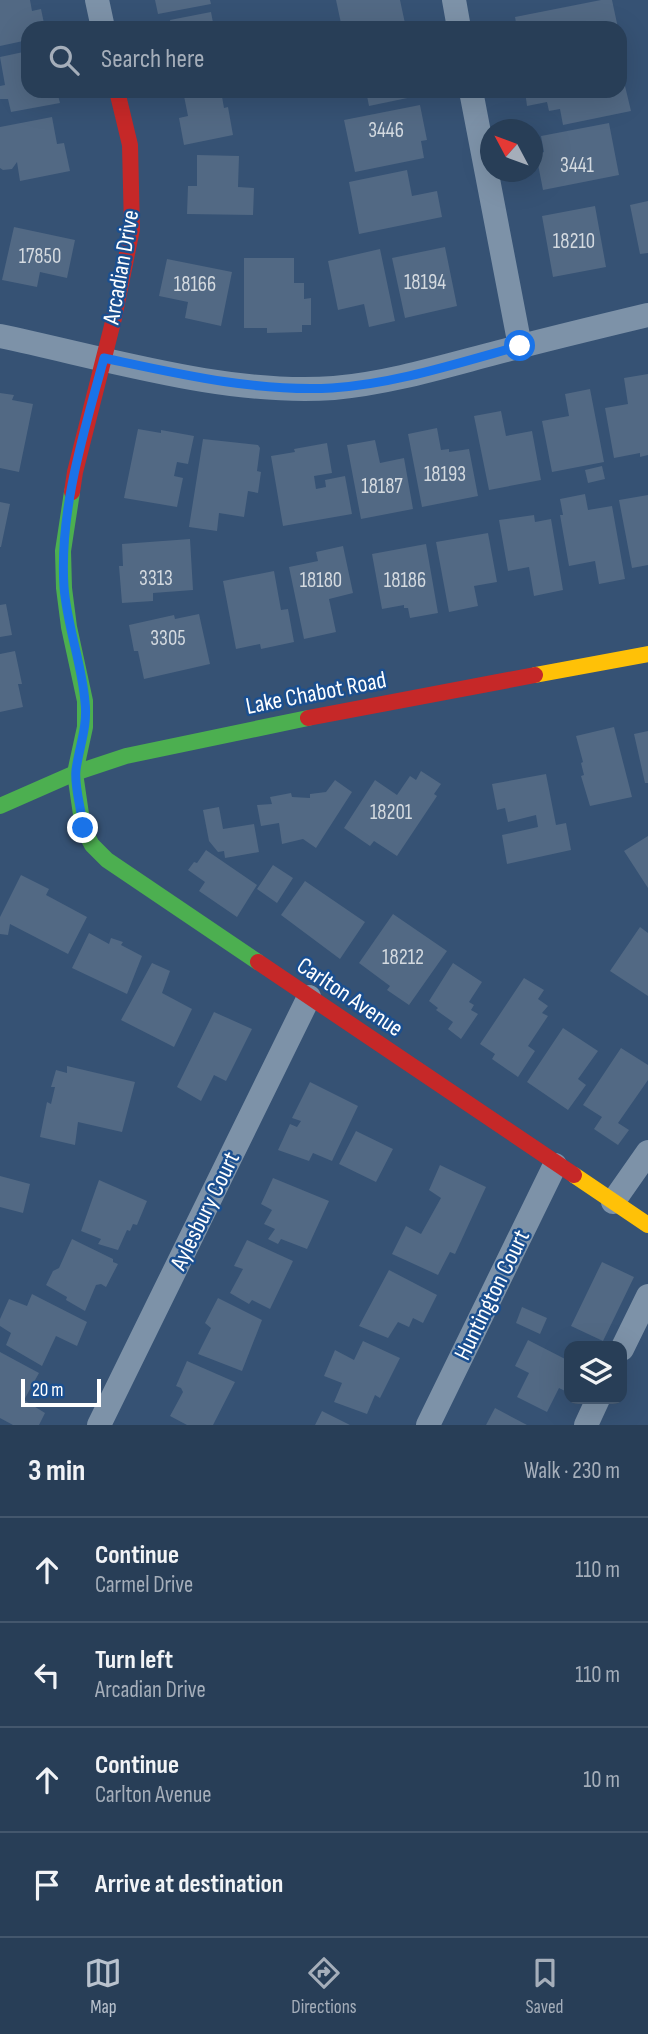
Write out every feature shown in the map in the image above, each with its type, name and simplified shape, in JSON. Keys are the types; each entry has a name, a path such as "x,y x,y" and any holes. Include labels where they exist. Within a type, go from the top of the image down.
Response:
{"street":[{"path":"97,0 102,21"},
{"path":"454,0 458,21"},
{"name":"Arcadian Drive","path":"75,773 85,727 85,701 69,627 63,551 75,472 104,358 132,229 130,145 119,98"},
{"path":"472,98 520,346"},
{"path":"0,336 204,379 248,385 331,388 421,373 648,315"},
{"name":"Lake Chabot Road","path":"0,806 75,773 126,756 253,728 648,654"},
{"name":"Carlton Avenue","path":"75,773 83,828 99,853 648,1225"},
{"name":"Aylesbury Court","path":"99,1425 309,997"},
{"path":"613,1202 648,1152"},
{"name":"Huntington Court","path":"428,1425 555,1164"},
{"path":"626,1341 648,1296"},
{"path":"586,1425 596,1404"}],"building":[{"path":"0,0 30,0 32,11 41,9 44,21 21,21 21,42 0,46"},
{"path":"155,0 210,0 211,4 158,14"},
{"path":"336,0 400,0 404,21 340,21"},
{"path":"612,0 616,21 516,21 515,17"},
{"path":"211,12 213,21 170,21"},
{"path":"21,52 21,98 59,98 60,103 11,112 8,99 0,99 0,86 5,85 0,57"},
{"path":"627,94 631,111 563,125 560,109 549,111 547,102 527,106 526,98 627,98"},
{"path":"184,98 222,98 224,108 228,107 233,135 184,145 179,118 188,116"},
{"path":"367,98 407,98 369,106"},
{"path":"420,105 427,140 421,141 424,158 355,172 344,120"},
{"path":"52,117 57,144 64,143 70,171 20,181 17,162 12,169 0,168 0,127"},
{"path":"609,123 619,175 543,190 543,136"},
{"path":"197,155 239,156 238,187 254,188 253,215 187,214 188,186 197,186"},
{"path":"407,170 412,196 437,191 442,217 359,234 349,182"},
{"path":"648,201 648,253 640,254 630,205"},
{"path":"595,206 606,267 553,277 542,216"},
{"path":"14,227 75,240 67,278 40,272 37,287 2,280"},
{"path":"445,247 457,306 405,318 392,258"},
{"path":"380,249 395,321 369,327 364,304 338,310 328,261"},
{"path":"244,258 294,258 294,283 304,283 304,299 311,298 311,325 302,325 302,332 267,333 267,328 244,328"},
{"path":"167,259 232,272 221,326 185,318 188,302 159,296"},
{"path":"648,374 648,455 640,457 640,453 614,458 605,408 628,404 624,378"},
{"path":"590,389 604,462 552,472 542,421 569,416 565,394"},
{"path":"0,393 14,395 12,400 33,404 19,472 0,468"},
{"path":"501,411 506,436 532,431 541,480 489,490 474,416"},
{"path":"437,428 441,450 449,449 449,452 469,449 478,496 422,507 408,434"},
{"path":"138,429 194,436 188,464 177,462 174,476 183,478 177,507 124,498"},
{"path":"203,439 258,445 260,448 258,493 248,491 244,517 219,513 217,531 189,527"},
{"path":"375,440 380,463 404,458 413,509 361,519 347,445"},
{"path":"327,443 332,473 314,476 316,489 326,487 325,480 345,476 352,514 283,526 271,456"},
{"path":"602,466 605,479 588,483 585,470"},
{"path":"585,494 588,510 612,506 625,579 599,584 595,561 569,566 560,515 563,515 560,499"},
{"path":"648,495 648,565 632,568 619,500"},
{"path":"0,502 10,504 1,547 0,547"},
{"path":"534,515 535,522 551,519 563,590 534,596 529,567 508,571 499,520"},
{"path":"488,533 497,582 474,586 478,606 449,612 436,542"},
{"path":"190,539 193,590 153,593 153,601 122,603 119,566 123,566 122,544"},
{"path":"426,544 438,613 410,618 408,608 404,608 404,605 382,609 372,554"},
{"path":"343,546 353,593 329,599 336,632 304,639 289,567 318,561 316,552"},
{"path":"274,571 281,610 288,609 294,642 261,649 260,644 236,649 223,581"},
{"path":"6,604 12,635 0,637 0,605"},
{"path":"199,614 210,664 144,679 138,651 134,651 129,625 174,615 175,619"},
{"path":"15,651 22,684 18,684 23,707 0,712 0,654"},
{"path":"614,727 632,797 590,806 581,776 584,775 583,762 576,736"},
{"path":"648,731 648,783 645,783 634,734"},
{"path":"421,771 441,784 434,794 437,796 397,856 374,841 370,846 344,828 375,780 397,795 410,776 416,780"},
{"path":"546,774 556,825 566,823 571,850 507,864 502,835 538,827 536,815 508,822 505,808 497,810 492,784"},
{"path":"335,780 352,792 316,848 303,839 282,844 279,823 261,826 257,805 272,804 270,797 291,793 292,797 310,798 310,794 326,792"},
{"path":"219,807 223,829 254,824 259,852 225,858 224,851 218,852 209,841 203,810"},
{"path":"648,836 648,888 624,851"},
{"path":"206,850 257,885 237,917 199,891 205,882 188,870"},
{"path":"273,865 293,878 277,903 257,889"},
{"path":"21,875 49,889 46,895 87,917 68,954 10,924 8,935 0,934 0,917"},
{"path":"305,881 365,922 340,959 281,915"},
{"path":"393,914 447,951 409,1005 387,990 390,986 359,963"},
{"path":"640,927 648,933 648,996 610,971"},
{"path":"89,933 109,944 111,938 123,942 121,945 142,956 127,994 72,968"},
{"path":"152,963 170,971 162,993 192,1009 174,1047 121,1020"},
{"path":"453,963 482,982 469,1002 474,1005 471,1010 478,1014 461,1039 448,1029 453,1022 436,1010 438,1008 429,1001"},
{"path":"524,978 544,990 538,999 548,1006 542,1013 548,1016 528,1046 535,1051 518,1077 492,1059 495,1054 480,1044"},
{"path":"214,1012 252,1029 226,1081 214,1075 201,1101 177,1087"},
{"path":"563,1028 598,1051 578,1079 586,1085 568,1110 527,1082"},
{"path":"621,1048 648,1065 648,1080 618,1123 629,1130 618,1145 594,1129 602,1117 583,1105"},
{"path":"67,1066 135,1082 122,1132 78,1122 75,1145 40,1137 47,1102 51,1104 55,1087 51,1087 56,1070 67,1073"},
{"path":"310,1082 358,1106 332,1161 313,1153 309,1161 278,1150 290,1124 297,1127 301,1121 292,1118"},
{"path":"356,1131 393,1149 376,1182 339,1164"},
{"path":"440,1165 486,1187 455,1254 450,1252 438,1275 392,1254 406,1226 421,1234 441,1198 429,1190"},
{"path":"0,1176 30,1184 23,1213 0,1207"},
{"path":"273,1178 329,1201 307,1249 281,1239 278,1244 268,1239 275,1229 264,1224 272,1210 261,1204"},
{"path":"99,1180 147,1201 137,1225 133,1224 130,1231 127,1230 118,1250 98,1244 101,1239 81,1231"},
{"path":"72,1239 118,1264 106,1287 96,1285 85,1311 46,1285 53,1271 59,1268"},
{"path":"247,1240 293,1261 270,1309 252,1300 249,1304 230,1293 243,1269 234,1266"},
{"path":"602,1262 634,1277 603,1341 571,1326"},
{"path":"389,1270 437,1295 423,1323 413,1318 409,1327 398,1322 388,1338 359,1326"},
{"path":"32,1294 87,1322 77,1346 56,1336 42,1366 6,1345 11,1333 0,1326 0,1319 9,1299 27,1306"},
{"path":"218,1298 262,1320 242,1371 198,1354 211,1328 205,1323"},
{"path":"522,1307 547,1318 540,1334 516,1323"},
{"path":"528,1340 564,1358 564,1390 559,1388 547,1412 517,1397 529,1373 515,1366"},
{"path":"363,1341 400,1358 380,1398 375,1395 367,1414 334,1402 342,1383 324,1376 335,1350 354,1360"},
{"path":"0,1352 39,1373 24,1400 45,1413 39,1425 13,1425 0,1418"},
{"path":"187,1361 235,1382 213,1425 187,1425 170,1416 183,1392 176,1386"},
{"path":"495,1408 527,1425 486,1425"},
{"path":"322,1411 350,1425 315,1425"}],"traffic: fast":[{"path":"72,492 63,551 64,588 69,627 85,701 85,727 75,773 83,828 92,845 107,860 258,962"},
{"path":"0,806 75,773 126,756 308,718"}],"traffic: slow":[{"path":"535,675 648,654"},
{"path":"574,1175 648,1225"}],"traffic: jam":[{"path":"72,492 114,318 132,229 130,145 119,98"},
{"path":"308,718 535,675"},
{"path":"258,962 574,1175"}],"route":[{"path":"83,828 75,773 85,727 85,701 69,627 63,551 75,472 104,358 204,379 248,385 331,388 421,373 520,346"}]}
